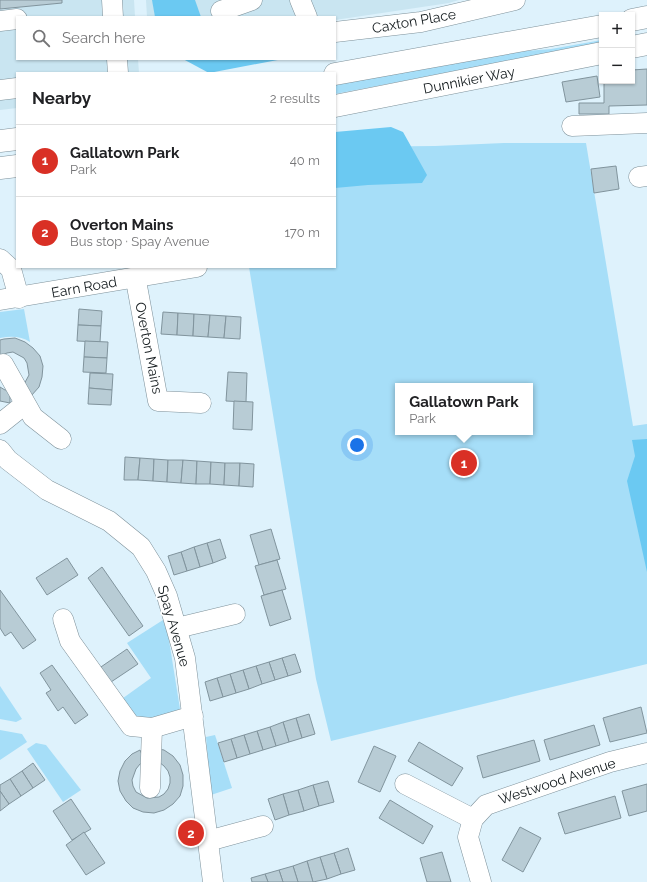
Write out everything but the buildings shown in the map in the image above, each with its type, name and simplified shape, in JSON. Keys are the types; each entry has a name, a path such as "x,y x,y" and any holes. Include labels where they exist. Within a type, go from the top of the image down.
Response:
{"main road":[{"path":"635,19 647,17"},
{"name":"Dunnikier Way","path":"336,74 599,27"},
{"path":"635,46 647,44"},
{"name":"Dunnikier Way","path":"336,106 599,54"},
{"path":"0,141 16,139"},
{"path":"0,168 16,166"}],"street":[{"path":"112,0 114,16"},
{"path":"221,11 252,0"},
{"path":"300,0 307,16"},
{"name":"Caxton Place","path":"336,32 421,22 515,0"},
{"path":"0,21 16,19"},
{"path":"117,60 118,72"},
{"path":"0,90 16,88"},
{"path":"572,126 647,123"},
{"name":"Earn Road","path":"0,259 11,269 9,299 184,268"},
{"name":"Overton Mains","path":"134,278 137,286 158,401 201,403"},
{"path":"3,364 24,404 33,417 61,439"},
{"path":"0,424 24,404"},
{"name":"Spay Avenue","path":"0,450 8,460 47,490 110,521 141,547 156,571 167,596 185,658 213,882"},
{"path":"177,628 235,614"},
{"path":"63,619 70,641 131,726 152,728 193,716"},
{"path":"150,788 152,728"},
{"name":"Westwood Avenue","path":"481,882 468,837 473,819 486,804 610,762 647,753"},
{"path":"405,784 473,819"},
{"path":"208,841 263,826"}],"shaded area":[{"path":"0,0 134,0 135,16 16,16 16,60 138,60 139,72 16,72 16,108 0,110"},
{"path":"146,0 459,0 449,3 336,20 336,16 147,16"},
{"path":"152,0 195,0 201,16 155,16"},
{"path":"599,41 599,44 336,94 336,82 491,54 551,49"},
{"path":"185,60 278,60 214,72 207,72"},
{"path":"391,127 403,132 427,175 422,183 336,188 336,132"},
{"path":"504,143 586,143 633,426 647,424 647,664 331,741 316,679 249,268 336,268 336,147 435,146"},
{"path":"24,309 30,342 16,337 0,338 0,312"},
{"path":"647,439 647,572 627,481 635,456 632,440"},
{"path":"163,620 168,634 180,709 176,714 140,721 119,701 151,678 127,643"},
{"path":"0,686 22,719 16,722 0,719"},
{"path":"0,730 22,734 27,742 0,760"},
{"path":"215,735 232,788 211,795 206,737"},
{"path":"36,743 46,745 81,790 63,802 27,749"}],"place":[{"name":"Gallatown Park","path":"464,463"},
{"name":"Overton Mains","path":"191,833"}]}
